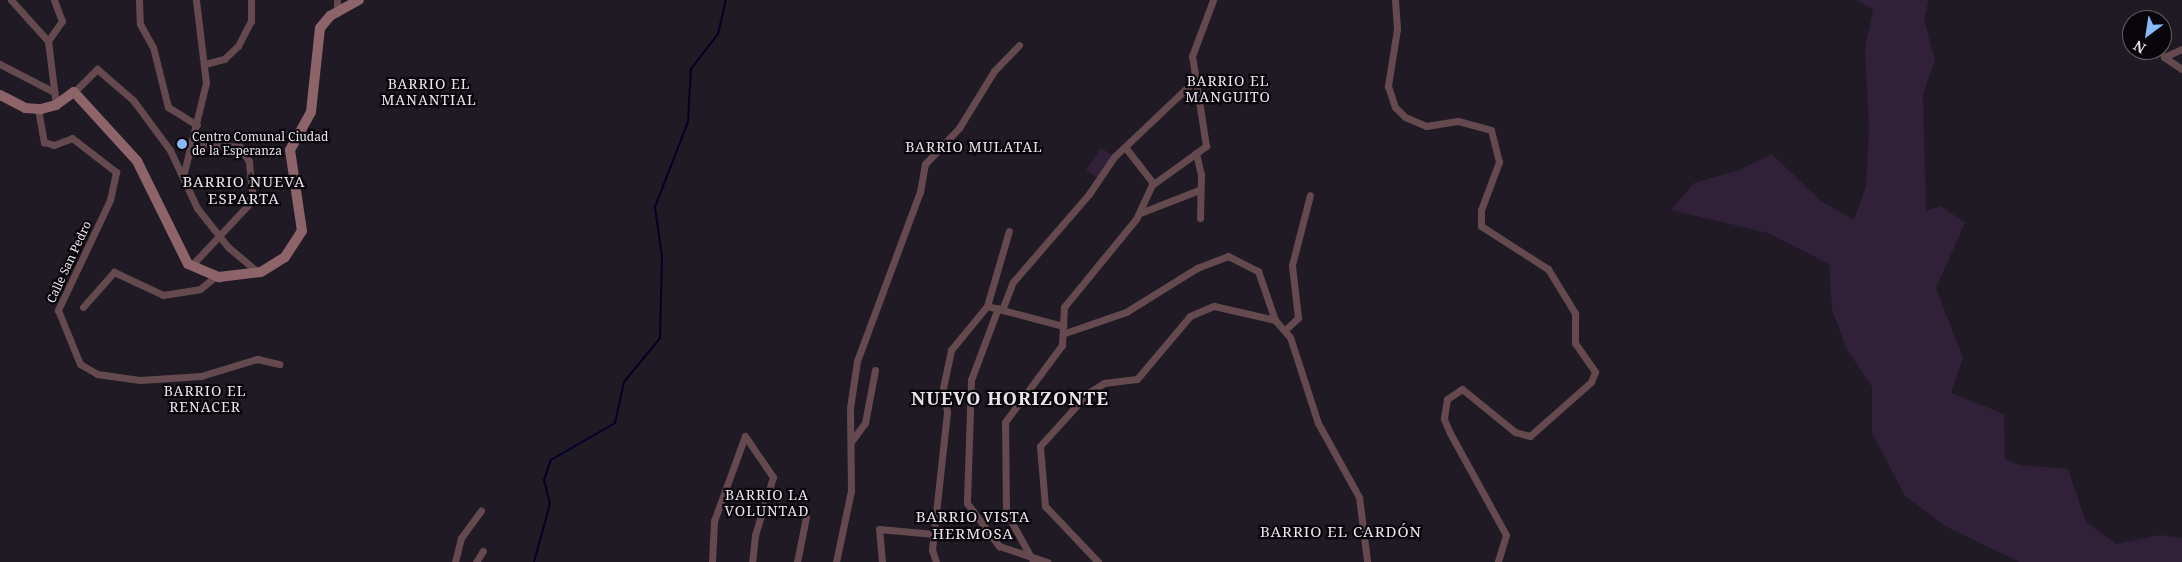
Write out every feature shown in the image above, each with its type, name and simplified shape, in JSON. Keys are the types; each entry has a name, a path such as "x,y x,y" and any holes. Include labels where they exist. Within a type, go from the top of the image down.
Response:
{"street":[{"path":"11,0 48,41 56,105"},
{"path":"48,41 62,21 54,0"},
{"path":"139,0 140,24 153,47 168,107 197,125"},
{"path":"183,177 194,143 206,83 196,0"},
{"path":"205,64 224,59 238,46 251,21 251,0"},
{"path":"337,0 337,13"},
{"path":"74,92 137,161 190,266 215,277 258,272 285,257 301,234 290,150 310,112 320,28 337,13 360,0"},
{"path":"1032,559 1006,512 1005,426 1032,380 1062,344 1064,306 1140,213 1153,183 1196,153 1207,140 1193,82 1196,41 1213,0"},
{"path":"1395,0 1397,29 1388,86 1394,107 1405,117 1426,126 1458,121 1490,130 1499,162 1481,210 1482,226 1548,269 1575,314 1575,343 1595,372 1591,382 1530,436 1515,432 1462,389 1447,399 1444,419 1450,433 1506,535 1498,562"},
{"path":"836,562 850,491 850,408 857,361 920,192 927,159 959,128 994,71 1020,45"},
{"path":"2182,49 2164,57 2182,69"},
{"path":"0,64 54,92"},
{"path":"0,95 38,109 56,105 74,92 94,70 103,72 139,107 183,177 197,208 219,235 258,272"},
{"path":"1047,562 1032,559 992,541 967,503 971,380 1000,309 1016,278 1125,146 1193,82"},
{"name":"Calle San Pedro","path":"38,109 38,133 44,142 54,145 72,138 116,172 110,200 58,310 80,364 97,374 140,380 201,376 257,359 279,364"},
{"path":"190,266 250,202 249,161 236,144 194,143"},
{"path":"1125,146 1153,183"},
{"path":"1196,153 1200,218"},
{"path":"1140,213 1199,190"},
{"path":"1285,330 1298,318 1292,265 1310,195"},
{"path":"936,562 934,534 947,412 942,388 946,365 953,346 987,306 1009,231"},
{"path":"987,306 1064,330 1126,312 1197,268 1228,256 1258,271 1266,285 1275,320"},
{"path":"83,308 114,272 163,295 200,289 215,277"},
{"path":"1098,562 1045,506 1040,452 1044,441 1099,384 1137,379 1200,308 1247,311 1275,320 1285,330 1318,423 1359,497 1367,560"},
{"path":"851,443 865,423 875,370"},
{"path":"712,562 714,521 745,436 773,477 755,535 752,562"},
{"path":"455,562 461,538 481,510"},
{"path":"797,562 806,517"},
{"path":"882,562 879,529 934,534"},
{"path":"476,562 483,551"}],"shaded area":[{"path":"1857,0 1929,0 1924,19 1935,60 1923,94 1926,211 1941,206 1965,223 1936,288 1963,358 1951,393 2004,414 2005,459 2020,465 2068,469 2086,522 2116,544 2160,535 2182,538 2182,562 2019,562 1947,527 1905,496 1872,433 1872,387 1846,348 1832,309 1829,264 1768,233 1671,210 1694,183 1739,170 1772,154 1821,201 1854,220 1866,186 1869,128 1865,48 1873,10"},
{"path":"1101,148 1112,155 1097,178 1086,170"}],"waterway":[{"path":"534,562 550,504 544,480 551,460 615,423 624,382 660,338 662,257 655,207 688,122 691,69 718,34 726,0"}],"place":[{"name":"Centro Comunal Ciudad de la Esperanza","path":"182,144"}],"district":[{"name":"BARRIO EL MANGUITO","path":"1228,89"},
{"name":"BARRIO EL MANANTIAL","path":"429,92"},
{"name":"BARRIO MULATAL","path":"974,147"},
{"name":"BARRIO NUEVA ESPARTA","path":"244,190"},
{"name":"NUEVO HORIZONTE","path":"1010,398"},
{"name":"BARRIO EL RENACER","path":"205,400"},
{"name":"BARRIO LA VOLUNTAD","path":"767,504"},
{"name":"BARRIO VISTA HERMOSA","path":"973,524"},
{"name":"BARRIO EL CARDÓN","path":"1341,532"}]}
